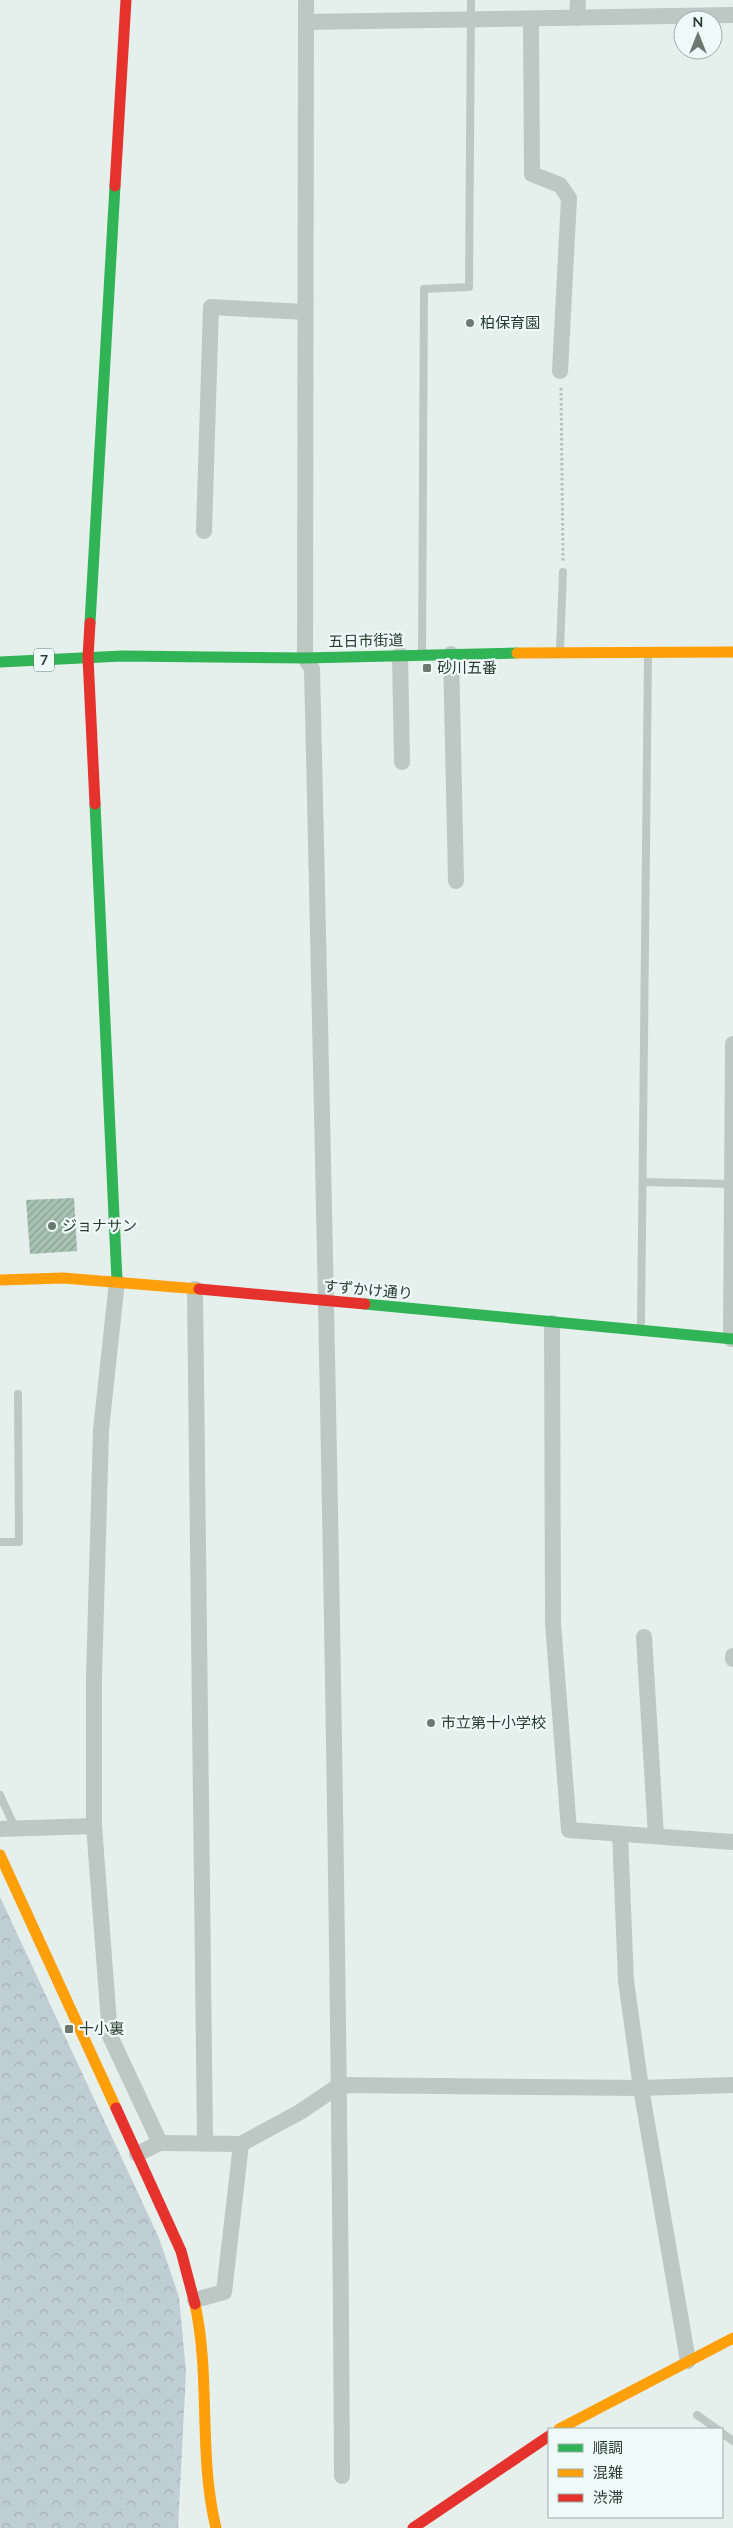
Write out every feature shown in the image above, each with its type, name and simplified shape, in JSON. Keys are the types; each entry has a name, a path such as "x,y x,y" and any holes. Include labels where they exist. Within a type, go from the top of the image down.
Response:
{"street":[{"path":"126,0 88,657 117,1281 101,1430 94,1678 94,1826 110,2036 160,2143"},
{"path":"306,0 305,658 312,669 326,1302 340,2085 342,2476"},
{"path":"577,18 578,0"},
{"path":"306,22 733,15"},
{"path":"531,19 532,174 560,185 568,198 560,371"},
{"path":"204,531 211,307 305,312"},
{"name":"五日市街道","path":"0,662 88,657 305,658 560,652 733,652"},
{"path":"451,654 456,881"},
{"path":"400,656 402,762"},
{"path":"732,1339 733,1044"},
{"name":"すずかけ通り","path":"0,1280 63,1278 117,1281 732,1339"},
{"path":"194,1289 205,2143"},
{"path":"552,1323 553,1623 569,1830 733,1842"},
{"path":"644,1637 656,1836"},
{"path":"8,1829 94,1826"},
{"path":"620,1834 626,1981 641,2088 688,2361"},
{"path":"0,1855 181,2251 195,2300 202,2351 205,2479 216,2528"},
{"path":"137,2154 160,2143 241,2144 300,2112 340,2085 641,2088 733,2085"},
{"path":"195,2300 224,2292 241,2144"},
{"path":"561,2428 733,2338"},
{"path":"413,2528 548,2437"}],"lane":[{"path":"422,655 424,289 469,287 472,0"},
{"path":"560,652 563,572"},
{"path":"640,1331 644,1182 648,652"},
{"path":"644,1182 733,1184"},
{"path":"0,1542 19,1542 18,1394"},
{"path":"0,1795 8,1829"},
{"path":"697,2416 715,2428"}],"path":[{"path":"560,371 563,572"}],"green space":[{"path":"0,1897 159,2238 179,2297 186,2372 178,2528 0,2528"}],"building":[{"name":"ジョナサン","path":"74,1198 77,1251 30,1254 26,1200"}],"traffic: fast":[{"path":"90,623 115,186"},
{"path":"0,662 122,656 305,658 517,653"},
{"path":"95,804 117,1281"},
{"path":"365,1304 733,1339"}],"traffic: slow":[{"path":"517,653 733,652"},
{"path":"0,1280 63,1278 199,1289"},
{"path":"0,1855 116,2108"},
{"path":"195,2304 200,2332 207,2472 216,2528"},
{"path":"561,2428 733,2338"}],"traffic: jam":[{"path":"115,186 126,0"},
{"path":"90,623 88,657 95,804"},
{"path":"199,1289 365,1304"},
{"path":"116,2108 181,2251 195,2304"},
{"path":"413,2528 548,2437"}],"place":[{"name":"柏保育園","path":"470,323"},
{"name":"砂川五番","path":"427,668"},
{"name":"ジョナサン","path":"52,1226"},
{"name":"市立第十小学校","path":"431,1723"},
{"name":"十小裏","path":"69,2029"}]}
